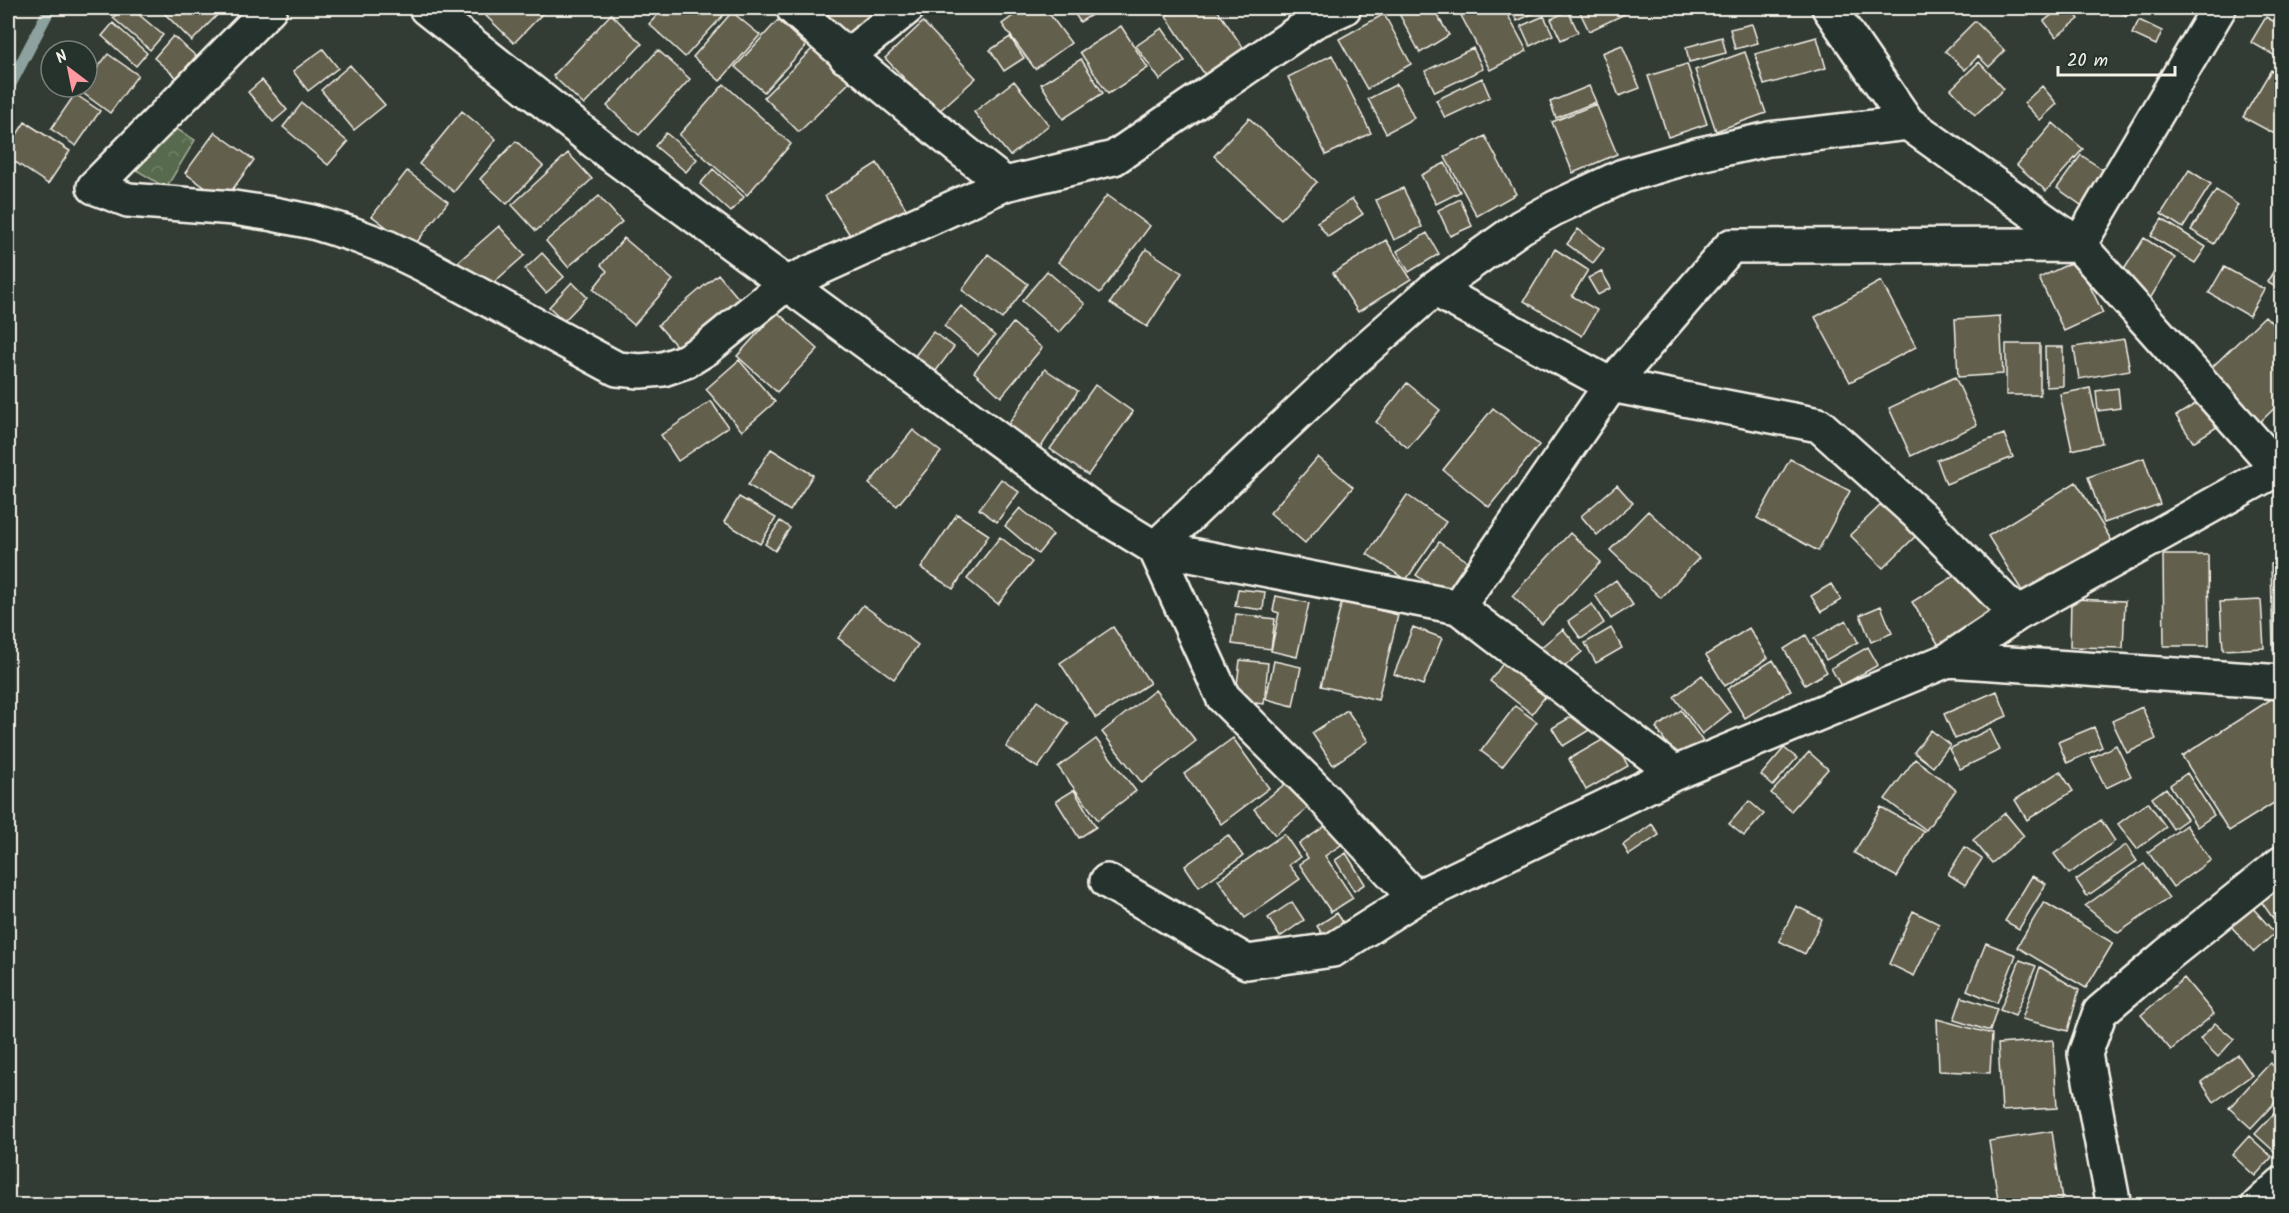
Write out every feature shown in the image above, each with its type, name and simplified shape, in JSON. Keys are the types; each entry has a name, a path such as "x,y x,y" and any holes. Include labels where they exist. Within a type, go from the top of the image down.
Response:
{"street":[{"path":"270,8 94,187 129,201 234,208 313,222 352,234 424,265 617,369 640,371 663,369 686,362 788,283 1005,184 1114,158 1312,22 1344,8"},
{"path":"426,8 609,153 1101,515 1155,548 1458,607 1675,773"},
{"path":"794,8 846,57 903,105 1005,184"},
{"path":"846,57 907,8"},
{"path":"1107,881 1247,962 1332,950 1415,898 1675,773 1948,660 2018,614 2280,468 2079,245 1908,123 1829,8"},
{"path":"2079,245 2219,8"},
{"path":"1155,548 1360,354 1434,289 1521,227 1623,176 1696,155 1770,139 1908,123"},
{"path":"1458,607 1611,384 1731,246 2079,245"},
{"path":"1434,289 1611,384 1819,425 1920,516 2018,614"},
{"path":"1155,548 1223,697 1316,790 1415,898"},
{"path":"1948,660 2282,682"},
{"path":"2114,1206 2085,1054 2100,1012 2167,954 2282,863"},
{"path":"2258,1206 2282,1184"}],"green space":[{"path":"148,112 195,140 166,188 120,160"}],"building":[{"path":"122,8 131,8 163,35 150,50 113,18"},
{"path":"159,8 215,8 220,12 192,41"},
{"path":"494,8 548,8 514,43 486,16"},
{"path":"664,8 730,8 685,57 649,24"},
{"path":"811,8 868,8 873,12 845,41"},
{"path":"1024,8 1045,8 1071,43 1035,69 1002,24"},
{"path":"1071,8 1103,8 1080,22"},
{"path":"1178,8 1216,8 1244,49 1205,75 1166,16"},
{"path":"1396,8 1433,8 1449,35 1420,53"},
{"path":"1457,8 1504,8 1527,51 1490,70"},
{"path":"1510,8 1545,8 1517,21"},
{"path":"1578,8 1622,8 1625,14 1589,31"},
{"path":"2061,8 2070,8 2079,19 2056,37 2044,21"},
{"path":"2118,8 2135,8 2126,16"},
{"path":"1568,11 1578,32 1561,40 1551,19"},
{"path":"732,12 760,35 720,81 693,57"},
{"path":"611,14 642,44 584,105 553,76"},
{"path":"1384,14 1411,64 1367,89 1339,39"},
{"path":"1544,16 1553,35 1530,46 1521,26"},
{"path":"2266,17 2282,26 2282,60 2251,42"},
{"path":"778,20 806,46 764,92 735,67"},
{"path":"2139,20 2162,31 2156,45 2132,34"},
{"path":"1975,21 2005,51 1989,67 1978,56 1965,70 1945,51"},
{"path":"923,22 976,78 937,113 885,58"},
{"path":"113,23 147,53 136,66 102,36"},
{"path":"1752,24 1758,43 1735,49 1730,29"},
{"path":"1121,26 1148,68 1108,94 1080,52"},
{"path":"1162,28 1185,61 1160,80 1136,46"},
{"path":"173,36 196,56 177,78 154,58"},
{"path":"1010,37 1024,58 1004,71 990,50"},
{"path":"1722,37 1726,53 1689,62 1686,47"},
{"path":"1817,37 1826,68 1764,85 1755,54"},
{"path":"822,39 858,74 799,132 764,97"},
{"path":"1622,45 1640,88 1619,96 1602,53"},
{"path":"1473,48 1483,69 1435,92 1425,71"},
{"path":"323,49 338,68 308,91 293,71"},
{"path":"658,50 690,79 639,135 607,106"},
{"path":"1745,52 1766,113 1716,131 1695,70"},
{"path":"108,54 138,75 110,113 91,99 99,99 99,66"},
{"path":"1332,55 1371,133 1326,155 1288,77"},
{"path":"1081,59 1103,93 1063,119 1041,84"},
{"path":"1979,62 2004,89 1975,115 1951,89"},
{"path":"1687,64 1707,124 1668,137 1648,76"},
{"path":"350,65 385,105 354,130 321,90"},
{"path":"2271,70 2282,76 2282,138 2243,117"},
{"path":"1482,78 1490,97 1445,118 1436,100"},
{"path":"262,80 287,110 273,122 248,92"},
{"path":"1014,81 1049,125 1010,156 974,112"},
{"path":"724,84 791,144 747,195 679,135"},
{"path":"1397,84 1414,118 1386,133 1368,99"},
{"path":"1589,86 1596,102 1556,118 1550,102"},
{"path":"2042,86 2057,104 2040,120 2024,103"},
{"path":"72,99 82,99 100,111 76,146 51,129"},
{"path":"302,103 348,142 328,165 283,127"},
{"path":"1596,104 1617,154 1573,173 1552,122"},
{"path":"462,111 496,139 454,192 419,164"},
{"path":"1249,118 1317,182 1281,219 1214,156"},
{"path":"25,122 70,151 48,184 8,157 8,148"},
{"path":"2053,123 2083,149 2046,191 2017,165"},
{"path":"215,132 254,160 224,201 185,173"},
{"path":"666,133 697,159 686,172 655,146"},
{"path":"1485,136 1516,194 1477,216 1445,157"},
{"path":"516,141 543,166 507,204 480,179"},
{"path":"568,153 592,179 536,231 512,205"},
{"path":"2081,155 2112,176 2088,210 2057,188"},
{"path":"877,163 907,210 855,243 825,196"},
{"path":"1445,163 1460,192 1436,204 1421,175"},
{"path":"713,169 744,197 731,212 700,184"},
{"path":"2189,170 2211,184 2183,228 2161,214"},
{"path":"407,171 448,202 413,247 372,216"},
{"path":"1403,188 1422,227 1394,240 1376,200"},
{"path":"2216,190 2238,205 2214,244 2191,230"},
{"path":"1107,195 1150,226 1100,293 1058,262"},
{"path":"599,196 622,222 568,267 546,241"},
{"path":"1352,199 1363,214 1328,237 1317,222"},
{"path":"1460,199 1472,226 1450,236 1438,210"},
{"path":"2162,219 2206,247 2195,263 2151,236"},
{"path":"499,226 525,255 484,291 458,262"},
{"path":"1578,229 1604,249 1593,263 1567,244"},
{"path":"1427,233 1439,254 1409,272 1397,251"},
{"path":"624,238 673,280 634,325 593,289 607,271 601,265"},
{"path":"2144,238 2175,258 2148,302 2116,282"},
{"path":"1386,240 1411,279 1358,312 1333,273"},
{"path":"1146,249 1182,273 1147,327 1110,303"},
{"path":"1555,249 1588,270 1572,296 1597,310 1582,336 1524,301"},
{"path":"542,253 564,277 546,293 525,269"},
{"path":"988,254 1028,284 1002,319 962,290"},
{"path":"2282,257 2282,291 2267,282"},
{"path":"2077,260 2103,313 2064,331 2039,278"},
{"path":"2224,267 2264,289 2249,316 2209,293"},
{"path":"1047,271 1085,304 1059,333 1022,301"},
{"path":"1601,271 1611,288 1598,295 1588,278"},
{"path":"718,274 745,306 686,357 658,325"},
{"path":"1881,281 1916,347 1850,382 1815,317"},
{"path":"572,282 587,297 564,321 549,307"},
{"path":"961,306 995,336 978,355 944,326"},
{"path":"777,312 818,349 777,392 737,356"},
{"path":"2000,316 2003,374 1958,377 1955,319"},
{"path":"2265,316 2282,333 2282,401 2258,424 2208,371"},
{"path":"1013,323 1042,348 1001,397 974,372"},
{"path":"933,332 954,347 926,384 905,369"},
{"path":"2124,339 2130,370 2079,379 2074,347"},
{"path":"2006,344 2040,344 2040,395 2006,395"},
{"path":"2045,347 2063,347 2063,386 2046,387"},
{"path":"739,360 775,402 742,431 706,389"},
{"path":"1045,369 1078,391 1039,450 1006,428"},
{"path":"1955,377 1977,425 1911,456 1889,408"},
{"path":"1407,383 1440,410 1408,448 1376,422"},
{"path":"1095,385 1133,412 1088,475 1050,449"},
{"path":"2090,388 2102,443 2072,450 2060,394"},
{"path":"2118,388 2120,408 2098,411 2096,391"},
{"path":"2208,396 2225,422 2193,442 2176,416"},
{"path":"711,401 728,427 678,461 661,435"},
{"path":"1493,408 1539,445 1489,507 1443,470"},
{"path":"913,430 941,452 897,506 869,484"},
{"path":"2004,434 2013,457 1946,484 1937,460"},
{"path":"771,449 813,475 790,511 748,485"},
{"path":"1318,457 1353,487 1305,543 1270,513"},
{"path":"2144,458 2160,504 2104,523 2088,477"},
{"path":"1790,459 1850,491 1818,551 1757,518"},
{"path":"1001,479 1019,492 997,522 979,509"},
{"path":"2076,482 2115,546 2027,599 1988,536"},
{"path":"1617,485 1633,503 1597,535 1581,516"},
{"path":"1892,494 1925,527 1883,568 1850,535"},
{"path":"1407,495 1446,522 1406,580 1367,554"},
{"path":"739,497 776,518 760,544 724,522"},
{"path":"1020,508 1053,535 1038,554 1005,526"},
{"path":"1648,511 1699,558 1661,598 1610,550"},
{"path":"957,514 989,535 953,589 921,568"},
{"path":"780,521 790,528 775,551 765,544"},
{"path":"1570,533 1601,562 1542,624 1512,596"},
{"path":"1000,537 1032,562 998,604 967,579"},
{"path":"1439,542 1467,561 1445,595 1416,575"},
{"path":"2163,555 2208,555 2209,646 2164,646"},
{"path":"2282,563 2282,650 2273,650 2271,564"},
{"path":"1967,568 1995,612 1940,647 1912,602"},
{"path":"1616,580 1633,605 1611,619 1595,595"},
{"path":"1831,584 1841,600 1821,612 1811,596"},
{"path":"1238,589 1265,592 1263,610 1235,606"},
{"path":"1276,596 1309,603 1297,657 1271,651 1279,613 1273,611"},
{"path":"2071,599 2125,601 2123,648 2070,647"},
{"path":"2261,600 2264,648 2223,650 2220,602"},
{"path":"1342,601 1398,615 1378,700 1321,686"},
{"path":"1592,604 1604,623 1581,639 1568,621"},
{"path":"863,605 918,645 894,679 838,638"},
{"path":"1881,606 1892,633 1871,642 1860,615"},
{"path":"1236,614 1275,619 1271,649 1232,644"},
{"path":"1846,620 1858,642 1826,660 1814,638"},
{"path":"1113,627 1150,683 1096,718 1060,663"},
{"path":"1413,627 1442,638 1423,685 1394,674"},
{"path":"1611,628 1622,648 1596,663 1585,643"},
{"path":"1749,628 1768,658 1725,686 1706,655"},
{"path":"1563,629 1582,652 1559,671 1540,648"},
{"path":"1806,635 1827,672 1805,685 1784,649"},
{"path":"1868,647 1878,665 1841,686 1831,668"},
{"path":"1507,658 1550,690 1532,714 1490,681"},
{"path":"1240,660 1268,663 1264,704 1235,701"},
{"path":"1773,660 1791,690 1745,718 1727,689"},
{"path":"1274,661 1301,667 1293,706 1266,699"},
{"path":"1702,675 1730,712 1702,734 1674,697"},
{"path":"1155,690 1196,741 1142,783 1102,732"},
{"path":"1997,691 2007,716 1955,739 1944,714"},
{"path":"2276,696 2282,705 2282,798 2229,831 2182,756"},
{"path":"1037,701 1069,723 1038,768 1006,747"},
{"path":"1515,706 1537,722 1502,767 1481,751"},
{"path":"2142,707 2156,739 2127,753 2112,721"},
{"path":"1347,710 1368,741 1333,765 1312,733"},
{"path":"1681,710 1706,746 1681,764 1656,728"},
{"path":"1581,711 1591,729 1563,746 1552,728"},
{"path":"2094,727 2102,747 2067,763 2058,742"},
{"path":"1990,729 2000,750 1960,769 1949,749"},
{"path":"1931,730 1950,745 1933,767 1914,752"},
{"path":"1611,735 1628,766 1586,790 1569,759"},
{"path":"1233,738 1269,788 1221,824 1184,774"},
{"path":"1096,739 1136,791 1098,820 1058,767"},
{"path":"2116,745 2131,776 2106,788 2091,758"},
{"path":"1784,748 1797,758 1773,786 1761,775"},
{"path":"1809,752 1828,769 1791,811 1771,793"},
{"path":"1915,759 1956,790 1926,830 1885,799"},
{"path":"2060,771 2073,791 2027,820 2015,800"},
{"path":"2187,773 2214,815 2197,827 2170,785"},
{"path":"1291,779 1312,805 1275,835 1254,809"},
{"path":"2166,788 2187,819 2173,829 2152,798"},
{"path":"1074,790 1096,827 1079,838 1056,801"},
{"path":"1749,801 1764,814 1744,836 1729,824"},
{"path":"2148,802 2166,827 2137,849 2118,824"},
{"path":"1881,807 1924,831 1897,877 1854,853"},
{"path":"2005,813 2024,836 1992,863 1973,840"},
{"path":"2101,820 2115,841 2069,874 2054,854"},
{"path":"1652,824 1659,835 1629,855 1623,845"},
{"path":"1327,825 1341,845 1325,856 1353,898 1331,912 1299,864 1308,858 1299,844"},
{"path":"2186,825 2211,860 2173,887 2148,852"},
{"path":"1284,834 1300,857 1289,865 1300,879 1245,918 1218,880"},
{"path":"1228,835 1243,856 1199,887 1185,866"},
{"path":"2126,845 2137,861 2087,896 2076,880"},
{"path":"1965,847 1982,859 1965,885 1948,874"},
{"path":"1346,853 1365,884 1354,891 1335,860"},
{"path":"2144,864 2169,898 2118,933 2085,906"},
{"path":"2032,876 2046,884 2019,929 2005,921"},
{"path":"2282,886 2282,931 2260,900"},
{"path":"1292,902 1304,920 1280,937 1268,918"},
{"path":"2044,902 2113,943 2086,988 2017,947"},
{"path":"2250,905 2275,933 2254,952 2229,924"},
{"path":"1796,906 1822,919 1805,954 1779,941"},
{"path":"1913,911 1939,924 1914,976 1889,964"},
{"path":"1337,913 1346,927 1326,940 1317,926"},
{"path":"1986,943 2016,955 1997,1003 1967,990"},
{"path":"2020,960 2036,966 2015,1016 2000,1010"},
{"path":"2040,967 2079,990 2068,1031 2022,1019"},
{"path":"2184,978 2214,1014 2171,1050 2141,1015"},
{"path":"1962,997 1997,1009 1990,1031 1954,1020"},
{"path":"1937,1019 1992,1034 1990,1073 1939,1071"},
{"path":"2215,1023 2234,1039 2218,1057 2200,1039"},
{"path":"2053,1040 2057,1108 2002,1111 1998,1044"},
{"path":"2282,1040 2282,1061 2271,1052"},
{"path":"2238,1055 2252,1075 2214,1102 2201,1082"},
{"path":"2270,1063 2282,1073 2282,1095 2251,1128 2229,1108"},
{"path":"2282,1105 2282,1147 2276,1153 2255,1134"},
{"path":"2052,1131 2062,1200 2025,1206 1999,1206 1989,1141"},
{"path":"2249,1136 2272,1157 2255,1176 2232,1155"}],"waterway":[{"path":"8,89 50,8"}]}
